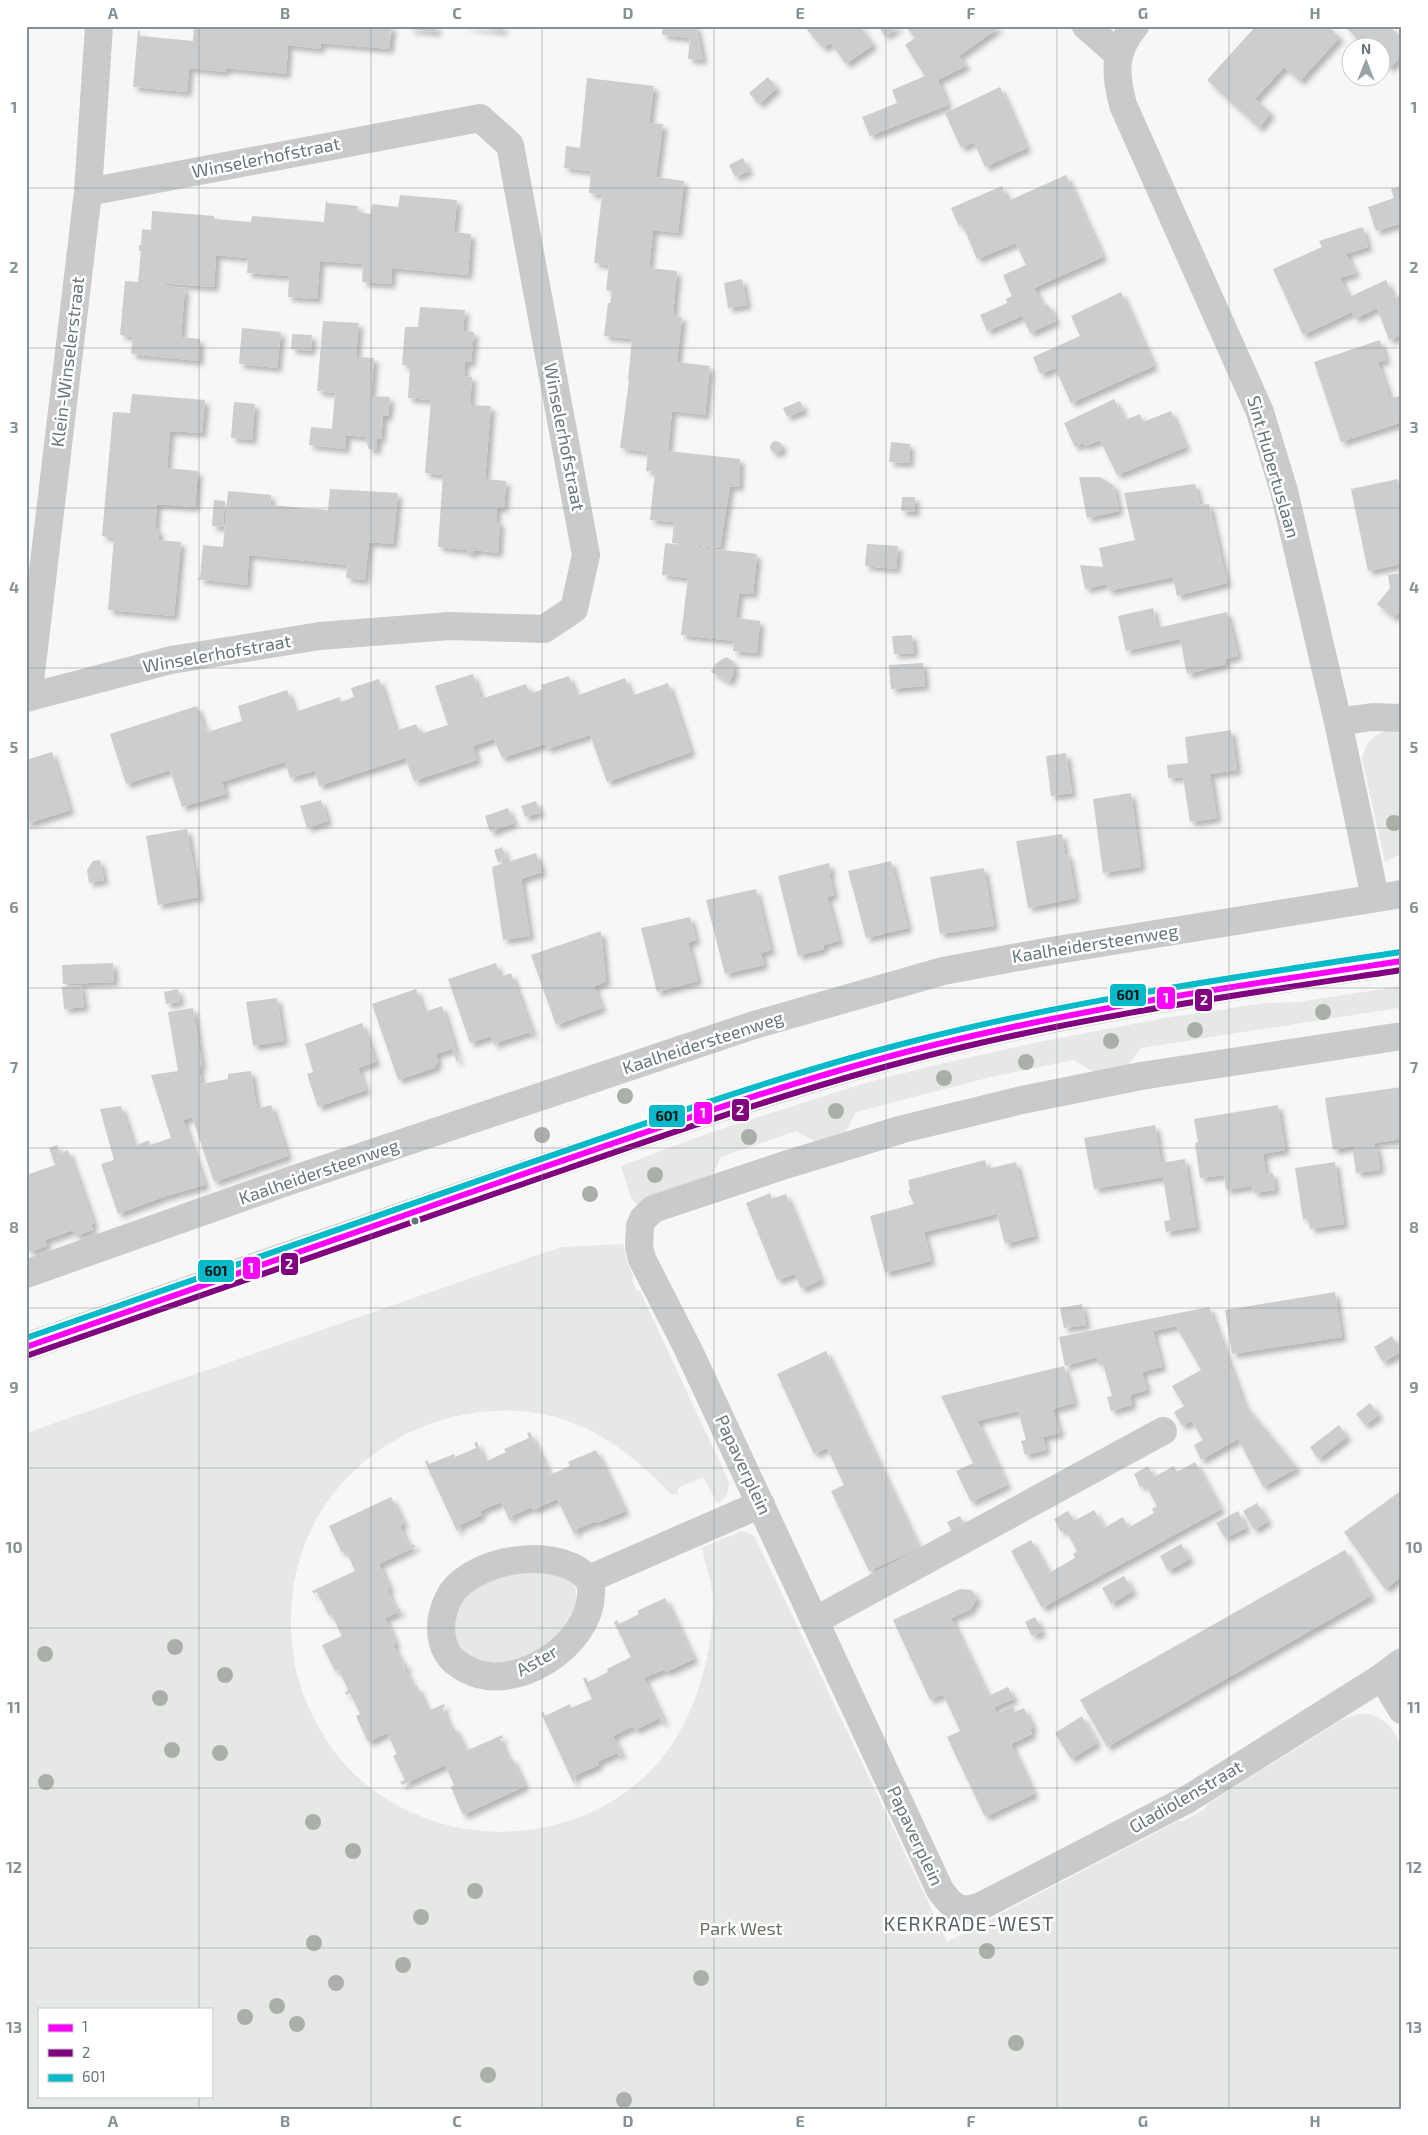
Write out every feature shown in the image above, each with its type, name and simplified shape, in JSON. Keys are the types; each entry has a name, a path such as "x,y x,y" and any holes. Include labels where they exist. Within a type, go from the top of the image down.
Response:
{"street":[{"name":"Klein-Winselerstraat","path":"27,698 88,192 99,26"},
{"path":"1086,26 1119,55"},
{"name":"Sint Hubertuslaan","path":"1135,26 1127,36 1119,55 1117,79 1123,105 1260,412 1284,491 1338,722 1375,898"},
{"name":"Winselerhofstraat","path":"27,698 171,660 320,636 450,626 544,629 574,609 586,555 510,145 480,118 88,192"},
{"path":"1338,722 1372,717 1402,718"},
{"name":"Kaalheidersteenweg","path":"26,1274 289,1181 754,1024 943,971 1051,951 1402,894"},
{"path":"26,1347 312,1246 724,1106 905,1053 998,1030 1120,1005 1402,961"},
{"name":"Papaverplein","path":"959,1910 948,1901 940,1890 816,1620 688,1349 642,1258 639,1237 643,1219 653,1210 669,1203 785,1165 912,1127 1022,1100 1141,1076 1402,1036"},
{"path":"816,1620 1162,1431"},
{"path":"589,1579 761,1504"},
{"name":"Aster","path":"546,1559 572,1566 589,1579 592,1593 588,1611 576,1634 552,1657 536,1666 506,1677 484,1677 463,1668 448,1654 441,1634 444,1610 457,1586 474,1575 496,1565 515,1561 546,1559"},
{"path":"1392,1670 1402,1710"},
{"name":"Gladiolenstraat","path":"959,1910 969,1911 983,1905 1188,1799 1392,1670"}],"green space":[{"path":"1385,731 1402,732 1402,861 1398,855 1385,862 1362,759 1369,742"},
{"path":"1402,986 1402,1011 1398,1008 1141,1048 1128,1066 1093,1072 1074,1060 991,1077 856,1112 845,1133 816,1142 796,1131 721,1157 711,1177 638,1206 631,1198 621,1166 709,1133 865,1083 940,1064 1039,1042 1170,1017 1265,1003 1298,1002"},
{"name":"Park West","path":"623,1244 636,1290 640,1291 729,1482 727,1494 720,1502 717,1502 703,1477 678,1488 678,1493 672,1495 635,1460 593,1432 559,1418 523,1411 486,1411 450,1418 416,1430 384,1447 355,1470 319,1514 302,1551 293,1591 291,1632 295,1665 301,1688 321,1731 346,1766 382,1797 396,1805 425,1818 459,1828 495,1832 530,1830 565,1822 598,1809 628,1791 654,1767 676,1738 684,1723 692,1707 703,1674 712,1621 712,1590 702,1548 741,1531 755,1537 947,1942 1178,1821 1183,1821 1205,1809 1206,1805 1345,1718 1364,1714 1372,1715 1385,1722 1402,1744 1402,2109 26,2109 26,1433 563,1247"},
{"path":"544,1569 571,1581 575,1587 577,1603 571,1624 541,1649 515,1661 487,1665 465,1654 455,1640 454,1609 458,1602 488,1579"}],"building":[{"path":"194,26 392,26 389,49 321,43 320,49 288,45 286,74 226,68 225,72 189,68 187,92 133,87 138,31 140,31 140,36 193,41"},
{"path":"410,26 437,26 436,32 409,29"},
{"path":"460,26 503,26 503,31"},
{"path":"663,26 696,26 703,60 688,59 690,38 662,35"},
{"path":"811,26 860,26 873,45 846,64 831,43 823,48 807,30"},
{"path":"878,26 900,26 885,36"},
{"path":"905,26 997,26 998,28 959,56 966,66 938,80 948,105 870,136 862,117 897,103 892,90 925,76 905,45 915,38"},
{"path":"1256,26 1327,26 1340,37 1300,81 1284,67 1255,99 1271,113 1259,128 1207,80"},
{"path":"1350,26 1389,26 1402,38 1402,55 1390,68 1390,38 1356,38 1347,29"},
{"path":"768,77 777,88 759,104 749,93"},
{"path":"587,78 654,86 649,123 663,124 656,177 684,181 678,233 653,230 649,268 677,271 673,316 682,317 677,362 710,366 705,415 672,411 668,451 740,459 739,487 730,486 720,548 672,543 674,522 650,520 655,472 646,471 648,452 620,448 629,381 632,339 604,336 608,303 610,303 612,291 606,290 609,265 594,263 602,195 589,193 591,171 564,168 566,146 580,148"},
{"path":"1000,87 1027,148 985,167 974,142 961,148 945,113"},
{"path":"743,158 749,171 735,177 729,165"},
{"path":"1066,175 1103,257 1034,288 1043,306 1048,304 1056,321 1030,333 1022,316 987,331 980,315 1007,303 1006,299 1012,296 1003,275 1026,265 1016,243 977,259 962,224 959,226 951,208 1002,186 1008,201"},
{"path":"1402,186 1402,223 1376,231 1368,207 1394,198 1391,189"},
{"path":"400,195 457,200 454,232 471,234 468,275 392,268 391,284 362,282 363,264 320,261 317,299 288,297 289,276 247,273 248,258 216,255 214,287 143,282 185,288 181,337 200,339 199,361 131,354 133,337 120,335 125,281 138,282 141,251 139,251 139,245 141,245 142,229 151,230 152,211 214,216 214,219 251,222 252,216 324,222 326,200 328,203 358,206 357,212 371,214 372,204 398,207"},
{"path":"1363,227 1368,247 1346,254 1356,273 1340,278 1349,297 1386,280 1394,298 1402,295 1402,335 1389,340 1377,308 1355,319 1352,312 1303,335 1273,269 1322,247 1319,241"},
{"path":"742,279 747,305 728,308 724,283"},
{"path":"1121,292 1154,366 1071,403 1055,368 1040,374 1033,357 1080,336 1071,316"},
{"path":"420,307 465,310 463,331 474,332 471,362 465,362 464,376 472,377 470,405 491,406 485,479 506,481 504,508 497,507 496,522 500,522 498,553 474,550 474,553 466,553 467,550 438,547 443,475 425,473 431,400 408,398 410,366 402,365 405,327 418,327"},
{"path":"323,321 359,323 356,357 374,358 371,396 390,397 388,416 383,416 381,439 377,438 377,450 369,449 365,437 346,435 345,449 309,445 311,427 332,429 335,393 317,391"},
{"path":"242,328 281,332 277,368 239,364"},
{"path":"292,334 312,335 311,351 291,349"},
{"path":"1380,340 1386,360 1378,362 1390,399 1402,395 1402,422 1341,442 1314,362"},
{"path":"132,394 205,400 202,433 170,431 167,468 198,471 195,507 157,504 155,529 159,530 158,540 181,542 174,616 108,610 114,538 102,536 113,412 130,413"},
{"path":"1114,399 1125,420 1140,414 1143,422 1171,411 1186,447 1117,475 1100,440 1085,446 1083,443 1075,447 1064,423"},
{"path":"800,401 804,410 787,417 783,408"},
{"path":"234,402 255,404 252,440 231,438"},
{"path":"776,441 782,447 776,453 770,447"},
{"path":"891,442 910,444 909,463 889,462"},
{"path":"1079,477 1100,477 1114,486 1119,511 1087,518"},
{"path":"1398,479 1402,498 1402,564 1368,571 1351,489"},
{"path":"1195,484 1200,505 1209,504 1227,583 1177,596 1173,577 1108,591 1107,584 1085,589 1080,565 1103,567 1099,548 1135,540 1124,493"},
{"path":"330,489 398,493 393,544 369,542 365,580 346,578 347,565 249,555 247,585 196,579 200,578 203,545 223,547 228,491 271,495 270,505 328,510"},
{"path":"902,497 915,497 915,512 901,511"},
{"path":"214,500 225,501 223,527 212,526"},
{"path":"665,543 757,554 753,594 739,593 736,618 760,621 757,653 733,651 734,641 681,635 688,578 662,575"},
{"path":"867,544 898,546 896,569 865,566"},
{"path":"1402,573 1402,609 1394,618 1377,604 1390,588 1388,575"},
{"path":"1153,608 1157,628 1227,612 1238,656 1225,659 1226,664 1187,674 1180,639 1126,651 1118,616"},
{"path":"912,635 914,653 894,654 892,636"},
{"path":"726,657 733,661 734,673 729,682 711,672 716,663"},
{"path":"923,663 925,686 891,689 889,665"},
{"path":"473,674 481,699 526,684 530,694 543,689 541,685 569,676 576,696 625,678 631,696 668,683 691,752 607,782 590,735 547,749 545,744 502,758 494,739 473,746 477,760 414,781 405,758 319,786 315,771 290,778 285,762 222,782 226,794 182,807 170,770 126,784 110,734 197,706 204,727 208,732 242,721 238,706 287,690 295,712 340,697 341,702 354,697 351,688 379,679 396,731 416,724 420,734 448,725 435,686"},
{"path":"1231,730 1237,770 1210,774 1217,818 1190,822 1183,777 1168,778 1167,765 1188,763 1185,737"},
{"path":"52,752 70,810 26,824 26,760"},
{"path":"1066,753 1072,793 1051,796 1046,756"},
{"path":"1131,793 1141,867 1103,873 1093,799"},
{"path":"321,800 328,821 307,828 300,806"},
{"path":"536,801 540,813 525,817 521,806"},
{"path":"508,808 514,823 490,832 485,816"},
{"path":"187,829 199,897 158,905 146,836"},
{"path":"1062,834 1065,855 1068,854 1076,898 1028,908 1016,841"},
{"path":"502,847 507,860 498,862 494,850"},
{"path":"536,853 542,872 521,879 530,936 503,940 492,867"},
{"path":"100,860 104,880 89,883 87,870 93,861"},
{"path":"891,861 908,928 866,938 848,871"},
{"path":"829,863 831,872 829,873 834,895 827,897 839,941 823,945 824,949 798,956 778,876"},
{"path":"984,868 994,926 940,934 930,877"},
{"path":"756,889 771,950 761,953 764,965 725,974 706,900"},
{"path":"690,917 696,940 688,943 698,981 657,992 641,928"},
{"path":"601,931 606,982 594,986 602,1008 556,1025 531,955"},
{"path":"113,963 114,982 63,984 62,965"},
{"path":"496,963 500,977 511,973 533,1034 531,1035 530,1032 496,1043 495,1047 491,1036 470,1043 448,979"},
{"path":"81,985 84,1007 64,1009 62,987"},
{"path":"178,989 180,1002 166,1004 164,992"},
{"path":"416,989 424,1012 442,1006 459,1061 457,1062 452,1049 436,1054 438,1062 434,1068 398,1080 372,1004"},
{"path":"277,998 284,1041 253,1046 246,1002"},
{"path":"193,1008 202,1066 199,1067 201,1084 228,1079 228,1074 251,1071 257,1109 271,1105 288,1156 214,1182 192,1117 183,1120 205,1185 166,1196 118,1214 101,1164 114,1160 100,1109 121,1106 134,1146 149,1140 150,1145 171,1138 151,1075 178,1071 168,1012"},
{"path":"362,1023 376,1062 358,1068 366,1090 318,1107 307,1074 313,1072 305,1044"},
{"path":"1402,1087 1402,1139 1374,1143 1375,1148 1377,1147 1380,1170 1356,1173 1353,1151 1356,1150 1355,1146 1333,1150 1325,1098"},
{"path":"1278,1105 1285,1150 1263,1154 1266,1174 1273,1173 1275,1190 1254,1193 1252,1186 1226,1190 1224,1175 1200,1178 1195,1143 1198,1142 1194,1119"},
{"path":"1155,1125 1161,1163 1185,1159 1196,1227 1166,1232 1164,1221 1170,1220 1163,1177 1094,1189 1084,1138"},
{"path":"57,1145 60,1154 68,1150 94,1224 91,1224 93,1230 75,1236 73,1230 45,1240 47,1246 30,1252 26,1246 26,1175 55,1165 49,1148"},
{"path":"985,1160 987,1169 1016,1162 1035,1236 1005,1244 997,1214 924,1232 931,1261 885,1273 870,1216 914,1204 908,1191 910,1190 908,1180"},
{"path":"1335,1162 1344,1224 1310,1229 1308,1218 1303,1220 1295,1168"},
{"path":"770,1193 772,1199 786,1194 821,1280 801,1289 795,1274 777,1280 746,1203"},
{"path":"1335,1292 1342,1337 1232,1354 1225,1310"},
{"path":"1082,1304 1086,1325 1064,1328 1060,1308"},
{"path":"1209,1307 1244,1404 1297,1468 1263,1487 1238,1439 1201,1460 1194,1445 1203,1440 1192,1421 1182,1426 1174,1412 1184,1406 1172,1386 1201,1370 1176,1326 1153,1331 1162,1367 1142,1372 1147,1390 1130,1395 1132,1405 1111,1411 1107,1397 1112,1396 1103,1364 1099,1365 1097,1357 1065,1366 1059,1337"},
{"path":"1392,1336 1401,1352 1383,1362 1374,1347"},
{"path":"826,1351 919,1548 869,1571 831,1491 844,1485 827,1448 814,1454 777,1374"},
{"path":"1064,1366 1074,1403 1053,1409 1060,1433 1043,1437 1046,1450 1025,1455 1021,1441 1026,1440 1018,1411 977,1421 1007,1485 971,1502 956,1471 973,1463 941,1396"},
{"path":"1370,1403 1379,1415 1365,1425 1356,1414"},
{"path":"1339,1425 1347,1437 1318,1459 1310,1447"},
{"path":"530,1432 550,1475 570,1466 568,1462 596,1450 625,1511 575,1530 577,1533 574,1534 557,1499 533,1510 532,1507 511,1516 513,1520 510,1521 501,1502 480,1511 482,1515 458,1526 460,1530 457,1531 425,1462 427,1460 429,1464 454,1454 455,1457 476,1448 474,1443 477,1442 485,1462 506,1452 504,1449 529,1438 527,1433"},
{"path":"1195,1462 1221,1509 1042,1608 1011,1551 1031,1540 1049,1573 1075,1558 1073,1554 1077,1551 1065,1529 1061,1532 1054,1519 1068,1511 1074,1521 1094,1510 1104,1528 1123,1517 1128,1528 1154,1513 1152,1509 1157,1506 1145,1484 1140,1487 1134,1474 1148,1466 1154,1477 1174,1466 1177,1472"},
{"path":"1402,1490 1402,1576 1385,1589 1344,1532"},
{"path":"391,1497 404,1523 400,1526 409,1546 414,1544 415,1547 379,1564 390,1588 387,1589 396,1610 400,1608 401,1611 385,1618 396,1643 393,1645 403,1665 406,1663 408,1666 404,1668 414,1688 417,1686 428,1711 444,1704 445,1707 442,1708 451,1729 454,1727 466,1751 502,1735 503,1738 500,1739 508,1760 512,1758 525,1786 463,1815 451,1787 454,1785 445,1765 402,1785 400,1782 405,1780 393,1756 397,1754 387,1733 368,1742 356,1716 360,1714 350,1693 346,1695 345,1693 348,1690 339,1670 335,1671 322,1645 342,1636 332,1615 329,1616 317,1592 314,1594 312,1591 355,1571 346,1551 342,1553 329,1526"},
{"path":"1257,1503 1268,1521 1254,1530 1243,1511"},
{"path":"1238,1511 1246,1528 1225,1538 1216,1523"},
{"path":"960,1516 965,1526 952,1532 947,1522"},
{"path":"1181,1544 1190,1559 1168,1571 1160,1556"},
{"path":"1345,1550 1371,1596 1107,1747 1080,1700"},
{"path":"1124,1576 1133,1591 1111,1604 1102,1588"},
{"path":"960,1589 972,1590 977,1599 970,1610 951,1618 988,1696 1008,1687 1014,1699 994,1707 997,1714 1013,1706 1015,1712 1024,1708 1033,1727 1030,1729 1032,1734 1011,1744 1034,1794 985,1817 947,1737 960,1731 943,1694 930,1700 893,1620"},
{"path":"665,1598 694,1659 666,1672 665,1669 644,1678 664,1721 661,1723 660,1718 635,1730 633,1726 613,1736 622,1755 619,1756 617,1753 597,1762 599,1765 574,1776 576,1781 573,1782 541,1713 544,1712 545,1716 570,1704 571,1708 592,1699 583,1679 586,1677 588,1682 608,1672 607,1669 631,1657 614,1622 617,1620 619,1624 639,1614 637,1611"},
{"path":"1035,1617 1042,1632 1032,1636 1025,1622"},
{"path":"1082,1716 1097,1743 1071,1759 1055,1733"}],"transit line":[{"name":"601","path":"26,1338 661,1118 857,1056 967,1028 1090,1002 1401,952"},
{"name":"1","path":"26,1347 657,1128 806,1080 967,1037 1091,1011 1402,961"},
{"name":"2","path":"29,1355 659,1137 807,1089 907,1061 1030,1032 1215,998 1402,970"}],"district":[{"name":"KERKRADE-WEST","path":"969,1924"}]}
